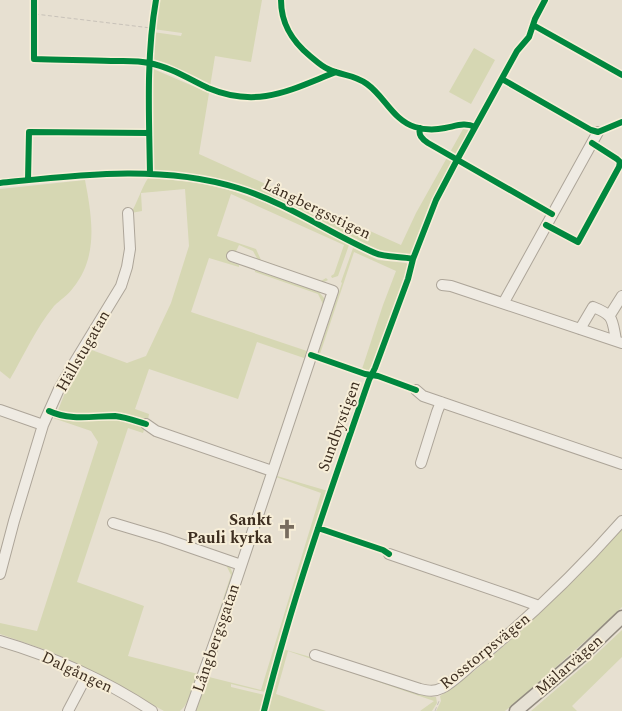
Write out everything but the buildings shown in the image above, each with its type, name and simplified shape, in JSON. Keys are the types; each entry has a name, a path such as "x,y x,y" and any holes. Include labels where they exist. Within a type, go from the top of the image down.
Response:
{"main road":[{"name":"Mälarvägen","path":"516,711 581,656 622,617"}],"street":[{"path":"504,302 598,132"},
{"name":"Hällstugatan","path":"0,574 43,425 59,389 121,286 130,249 128,213"},
{"name":"Långbergsgatan","path":"190,711 333,291 232,256"},
{"path":"442,285 504,302 619,341"},
{"path":"610,315 622,296"},
{"path":"580,329 593,306 610,315 619,341"},
{"path":"416,390 423,396 622,464"},
{"path":"421,463 441,402"},
{"path":"0,410 43,425"},
{"path":"146,424 156,431 272,470"},
{"name":"Rosstorpsvägen","path":"314,655 420,690 433,692 444,687 489,651 539,606 594,552 622,520"},
{"name":"Långbergsgatan","path":"113,523 241,565"},
{"name":"Rosstorpsvägen","path":"389,554 539,606"},
{"name":"Dalgången","path":"0,641 49,658 87,675 152,711"},
{"path":"68,711 87,675"}],"path":[{"path":"35,23 35,11 151,28"},
{"path":"151,37 153,17"},
{"path":"435,711 439,700 436,690"}],"green space":[{"path":"158,0 262,0 251,62 215,56 210,87 152,61 153,32 181,36 182,33 153,29"},
{"path":"474,48 495,60 471,104 449,92"},
{"path":"151,68 209,93 199,154 401,245 416,213 463,129 472,132 428,214 412,259 379,255 306,216 250,194 213,182 155,173 152,167"},
{"path":"148,178 205,184 248,196 300,219 349,245 338,276 332,278 331,276 334,274 344,245 231,194 217,236 256,249 261,260 321,281 326,278 328,280 322,283 259,262 253,251 239,245 231,262 239,265 239,267 209,258 191,312 307,351 323,304 318,294 255,272 255,270 319,292 325,302 308,354 304,358 257,342 238,399 149,369 135,409 149,414 148,420 111,413 80,416 57,413 64,395 89,349 127,363 146,356 171,303 189,246 185,189 141,193 142,211 131,213"},
{"path":"85,180 91,222 90,250 87,263 73,288 54,306 42,323 10,379 0,371 0,189"},
{"path":"353,248 378,260 406,263 410,266 405,287 371,376 317,357","holes":["354,252 396,271 361,372 319,357"]},
{"path":"110,416 146,424 143,433 128,428 77,582 144,606 128,656 198,674 231,575 226,565 187,551 226,564 230,567 233,574 192,694 180,711 164,711 84,667 49,651 0,634 0,623 37,631 98,442 91,431 53,418 88,420"},
{"path":"277,476 328,491 265,692 231,684 231,687 265,695 261,711 195,711 208,674 209,677 261,690 321,493"},
{"path":"622,528 622,607 611,618 505,711 436,711 441,701 440,696 506,644 566,588"},
{"path":"622,630 622,657 572,706 577,711 531,711 587,663"},
{"path":"286,650 436,697 437,703 432,711 420,711 434,701 288,651 276,694 326,711 268,711 284,651"}],"cycle path":[{"path":"34,0 34,59 144,62 172,70 208,88 243,97 274,95 336,72"},
{"path":"150,173 149,64 156,0"},
{"path":"281,0 285,24 293,38 304,50 325,68 357,78 367,84 407,124 430,129 441,129 457,125 475,127"},
{"name":"Sundbystigen","path":"264,711 287,627 326,503 369,380 436,200 517,51 529,37 535,19 545,0"},
{"path":"533,25 622,75"},
{"path":"502,79 591,130 598,132 622,122"},
{"path":"420,128 421,137 428,143 552,214"},
{"path":"28,180 29,132 149,133"},
{"path":"546,225 578,242 620,162 592,143"},
{"name":"Långbergsstigen","path":"0,183 59,177 119,174 179,176 209,181 256,194 375,253 384,256 413,259"},
{"name":"Sundbystigen","path":"311,355 416,390"},
{"path":"49,411 73,417 115,416 146,424"},
{"path":"318,528 383,550 389,554"}],"place":[{"name":"Sankt Pauli kyrka","path":"287,529"}]}
